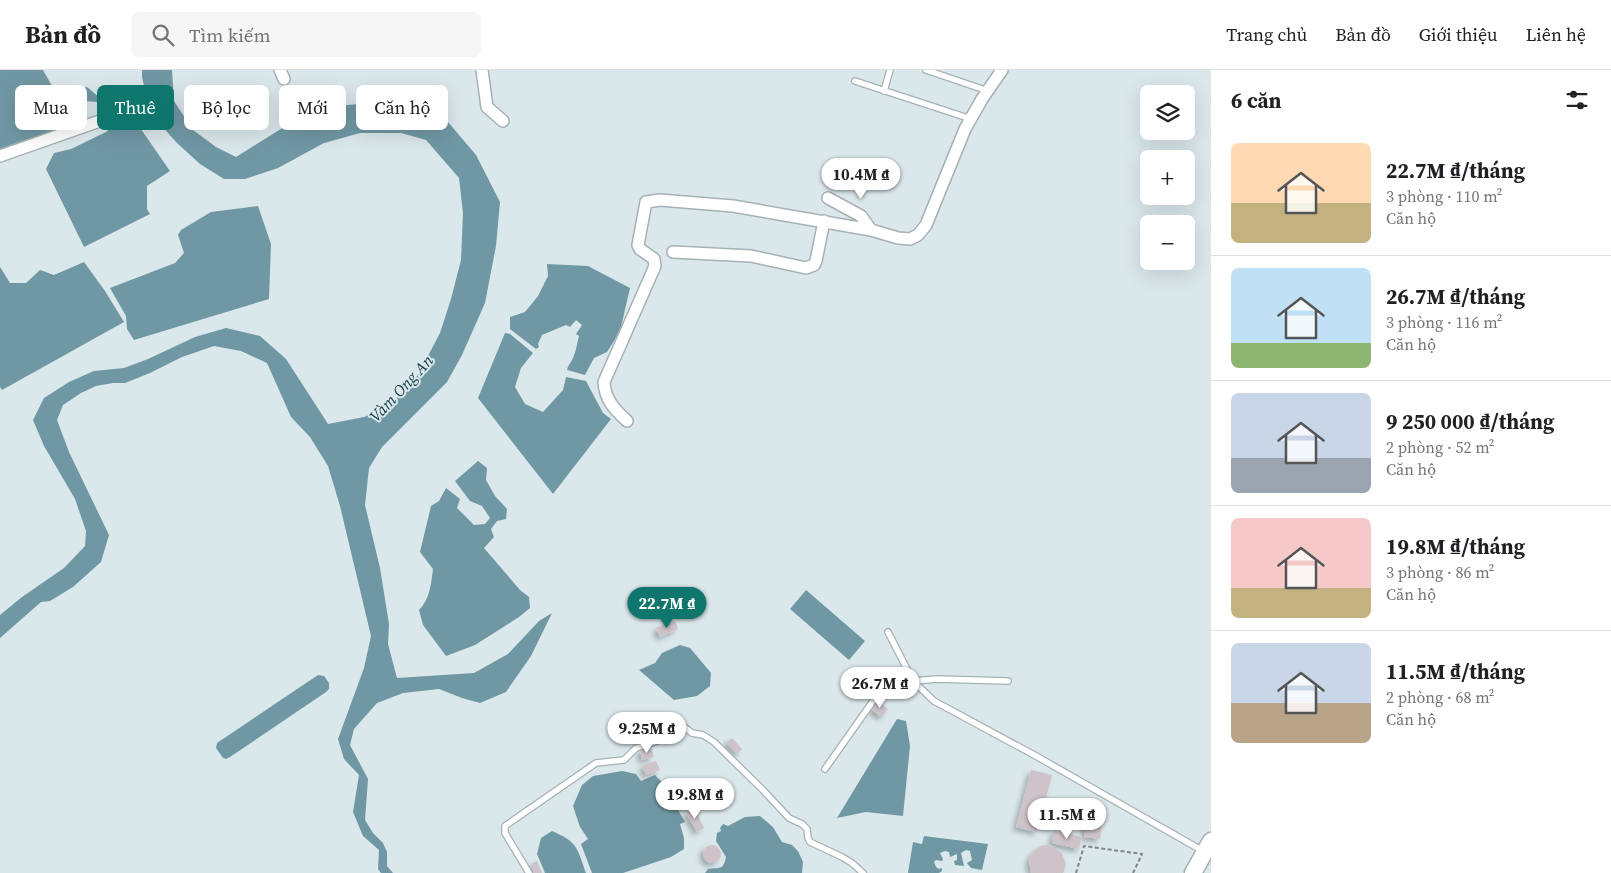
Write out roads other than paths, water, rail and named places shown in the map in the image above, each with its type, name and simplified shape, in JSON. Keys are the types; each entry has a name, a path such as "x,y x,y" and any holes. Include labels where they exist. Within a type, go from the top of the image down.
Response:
{"main road":[{"path":"1193,873 1209,853"},
{"path":"1205,873 1209,853"}],"street":[{"path":"482,70 487,107 503,121"},
{"path":"627,421 612,408 606,394 604,382 655,266 654,259 638,246 646,202 660,200 733,206 824,221 910,239 918,235 926,225 966,129 1002,70"},
{"path":"0,156 97,122"},
{"path":"828,198 861,216 871,230"},
{"path":"673,252 751,256 806,268 814,265 816,261 824,221"}],"lane":[{"path":"884,90 890,70"},
{"path":"926,70 988,91"},
{"path":"855,81 971,119"},
{"path":"888,632 913,681 934,701 1209,853"},
{"path":"825,769 885,684 891,679 902,677 908,672"},
{"path":"913,681 937,678 1008,681"},
{"path":"529,873 505,834 505,826 596,763 624,760 636,748 661,740 684,727 692,733 714,742 789,818 802,824 806,829 810,842 842,857 861,872"}],"water":[{"path":"0,70 43,70 51,85 15,85 15,130 56,130 56,132 0,149"},
{"path":"142,70 172,70 173,85 144,85"},
{"path":"87,87 97,95 97,102 87,101"},
{"path":"174,101 184,116 184,130 193,130 216,147 236,157 279,130 346,130 346,105 356,104 356,130 448,130 448,122 476,155 500,202 496,246 485,303 462,355 447,382 382,447 369,468 365,505 380,568 389,624 388,644 397,678 474,673 508,654 539,621 552,613 531,656 506,692 480,703 439,689 403,693 377,703 354,729 350,745 368,779 365,820 373,833 383,843 387,852 387,866 393,873 381,873 378,869 379,850 363,836 353,812 359,775 344,759 338,739 364,668 371,636 340,506 328,466 310,437 291,417 267,363 241,351 214,346 182,357 125,383 96,386 63,405 57,420 69,452 109,535 101,562 73,587 50,601 41,602 0,638 0,615 64,568 85,546 86,531 75,499 44,446 33,420 44,398 69,382 94,371 124,368 195,337 226,328 260,336 286,359 328,424 364,417 390,405 418,375 440,333 461,260 463,213 459,178 426,140 401,133 360,133 324,143 278,168 245,179 224,179 200,164 165,130 174,130"},
{"path":"108,130 142,130 170,171 147,186 147,209 150,214 84,247 46,169 54,153 71,149"},
{"path":"258,206 271,244 269,299 134,340 127,329 126,316 110,288 175,263 184,253 178,235 181,230 211,212"},
{"path":"84,262 124,322 2,390 0,387 0,267 10,283 26,283 40,270 54,275"},
{"path":"547,264 588,266 630,288 621,327 614,341 607,352 594,358 585,375 567,370 576,350 579,336 576,334 582,325 576,320 570,327 566,325 542,335 538,344 539,347 536,349 510,329 510,317 525,312 538,296 548,276"},
{"path":"505,333 510,334 533,353 521,368 515,387 525,404 543,412 563,390 566,377 586,381 603,413 611,419 553,494 478,398"},
{"path":"478,461 487,468 486,480 495,496 507,509 506,519 497,521 491,529 494,537 484,548 520,590 529,597 530,608 475,645 446,656 423,625 419,610 428,596 433,569 420,552 431,506 439,501 446,488 460,499 457,508 474,525 485,524 490,518 482,506 470,501 455,481"},
{"path":"806,590 865,641 849,660 790,609"},
{"path":"680,645 690,648 711,673 710,686 697,696 674,700 639,670 655,663 662,653"},
{"path":"318,675 324,676 329,683 329,689 326,692 230,757 223,758 216,748 217,743"},
{"path":"897,719 906,721 910,746 903,816 866,812 837,818"},
{"path":"622,771 636,774 641,781 655,775 662,782 685,822 680,824 684,838 684,849 671,857 623,873 592,873 581,844 588,839 580,827 573,806 582,785 593,776"},
{"path":"760,816 773,827 782,842 792,845 798,851 803,862 802,873 705,873 708,869 720,868 724,864 726,857 716,841 717,833 721,831 720,828 723,824 728,826 745,817"},
{"path":"552,831 572,843 581,857 586,873 545,873 537,854 541,838"},
{"path":"924,836 988,844 982,870 971,868 967,863 972,860 970,851 966,850 961,853 964,866 955,865 954,861 957,860 957,854 950,857 949,852 945,851 940,853 942,861 936,860 934,862 936,867 942,868 942,871 939,873 908,873 913,842 922,844"}],"water label":[{"name":"Vàm Ong An","path":"401,388"}]}
